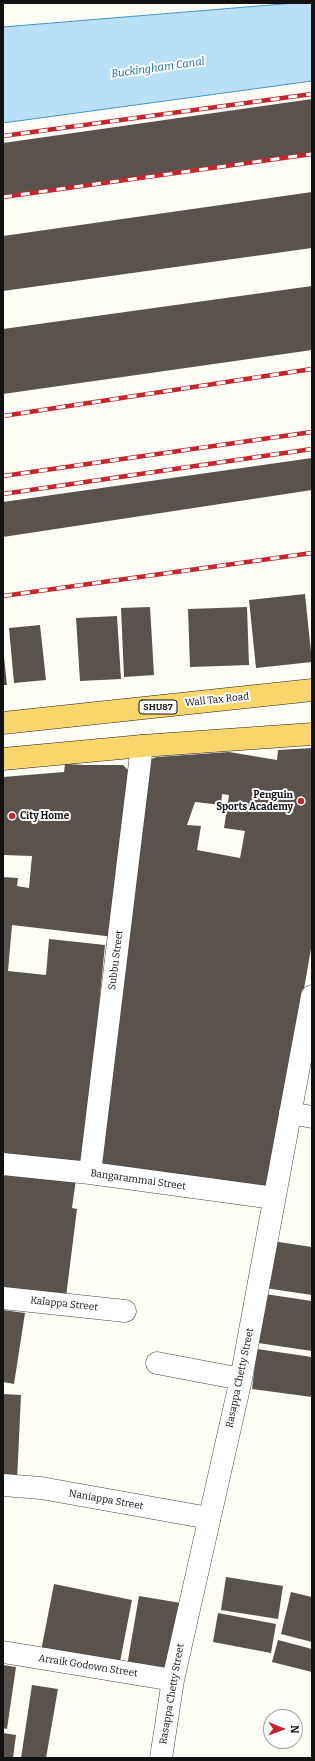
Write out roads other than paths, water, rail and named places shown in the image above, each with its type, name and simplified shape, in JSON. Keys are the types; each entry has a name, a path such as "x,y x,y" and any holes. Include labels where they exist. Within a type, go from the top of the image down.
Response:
{"main road":[{"name":"Wall Tax Road","path":"3,723 312,690"},
{"path":"3,759 142,746 312,734"}],"street":[{"name":"Subbu Street","path":"90,1173 142,746"},
{"name":"Rasappa Chetty Street","path":"161,1758 173,1680 241,1379 312,996"},
{"path":"290,1113 312,1116"},
{"name":"Bangarammai Street","path":"3,1164 90,1173 274,1198"},
{"name":"Kalappa Street","path":"3,1298 125,1311"},
{"path":"157,1363 241,1379"},
{"name":"Naniappa Street","path":"3,1485 41,1488 209,1518"},
{"name":"Arraik Godown Street","path":"3,1652 173,1680"}],"water":[{"name":"Buckingham Canal","path":"295,3 312,3 312,81 3,123 3,27"}],"railway":[{"path":"3,136 312,94"},
{"path":"3,197 312,154"},
{"path":"3,416 312,369"},
{"path":"3,476 312,432"},
{"path":"3,494 312,449"},
{"path":"3,596 312,553"}],"place":[{"name":"Penguin Sports Academy","path":"301,801"},
{"name":"City Home","path":"12,816"}]}
